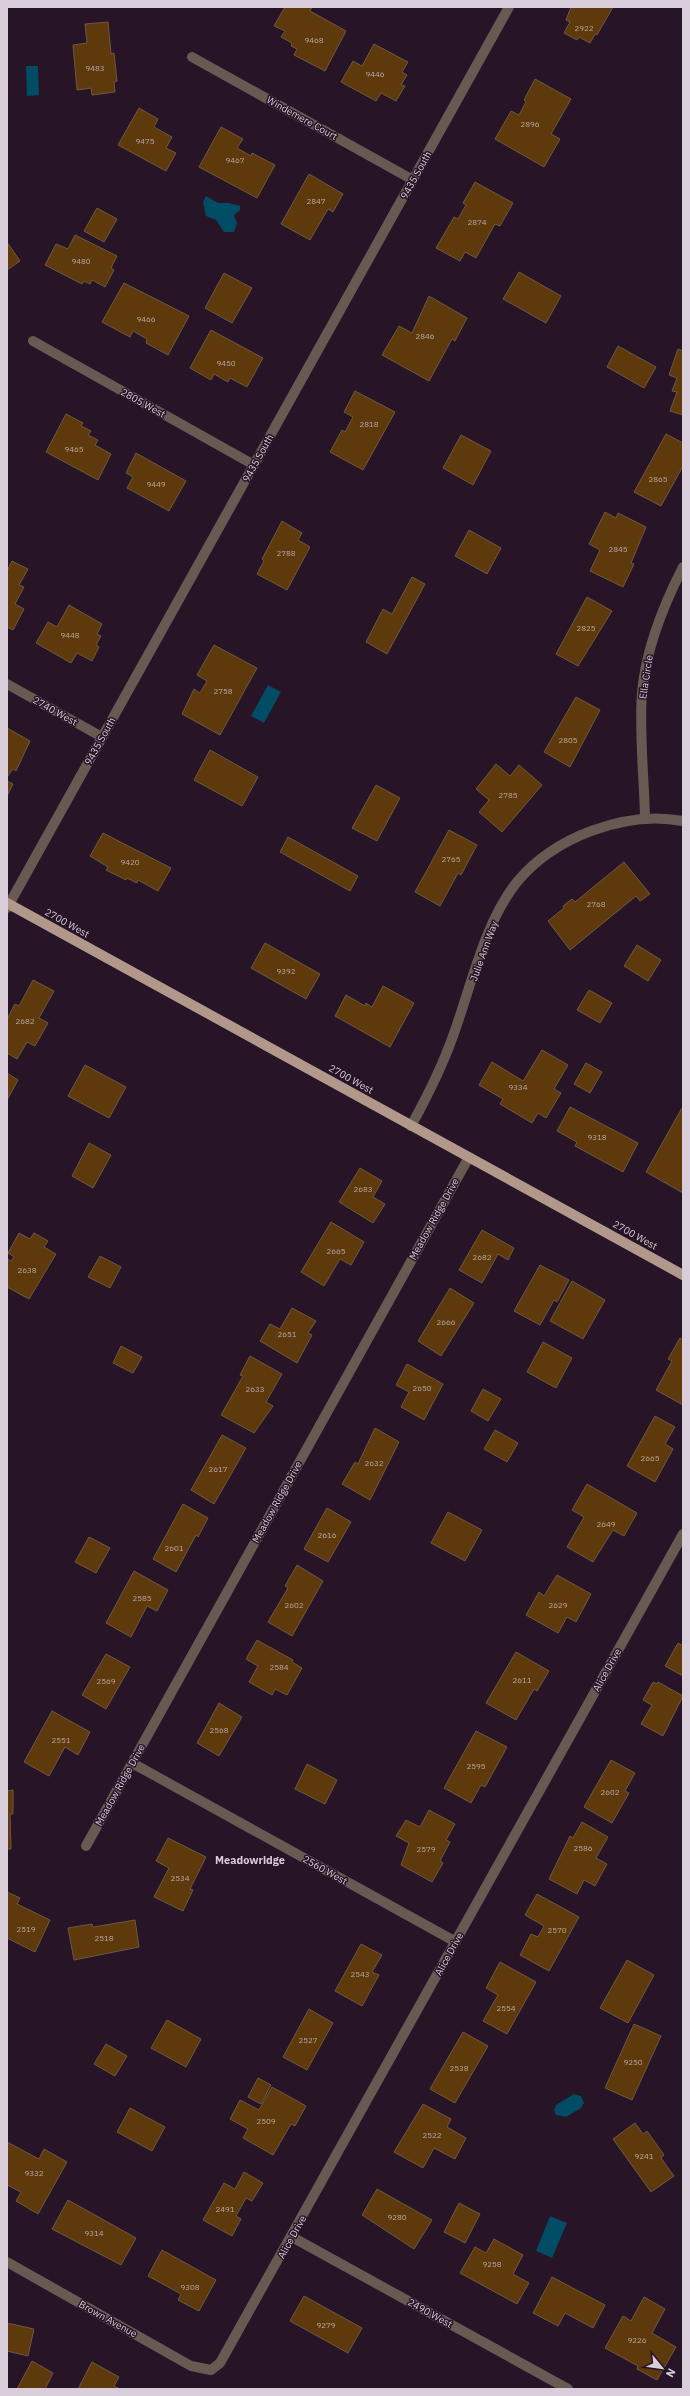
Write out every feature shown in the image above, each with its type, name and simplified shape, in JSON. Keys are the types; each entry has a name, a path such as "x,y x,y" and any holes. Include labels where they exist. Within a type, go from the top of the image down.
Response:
{"main road":[{"name":"2700 West","path":"8,905 683,1275"}],"street":[{"name":"9435 South","path":"8,905 509,7"},
{"name":"Windemere Court","path":"192,57 413,180"},
{"name":"2805 West","path":"33,342 254,465"},
{"name":"Ella Circle","path":"645,817 641,739 642,690 652,640 667,598 683,567"},
{"name":"2740 West","path":"7,684 102,737"},
{"name":"Julie Ann Way","path":"411,1126 432,1086 453,1037 492,924 517,882 551,852 592,830 645,817 683,821"},
{"name":"Meadow Ridge Drive","path":"86,1846 469,1157"},
{"name":"Alice Drive","path":"211,2370 224,2359 683,1534"},
{"name":"2560 West","path":"132,1763 456,1942"},
{"name":"2490 West","path":"292,2237 568,2389"},
{"name":"Brown Avenue","path":"7,2262 191,2366 211,2370"}],"water":[{"path":"26,66 38,66 39,95 27,96"},
{"path":"206,196 218,203 229,203 240,206 240,210 234,215 237,223 234,232 224,232 216,220 206,216 203,202"},
{"path":"268,685 281,692 264,723 251,716"},
{"path":"574,2094 581,2096 584,2103 581,2108 566,2117 556,2115 554,2110 556,2105"},
{"path":"550,2216 567,2223 552,2258 536,2251"}],"building":[{"path":"285,7 312,7 310,11 346,31 325,71 294,55 297,49 291,46 292,43 281,37 285,31 274,26"},
{"path":"571,7 613,7 597,35 595,34 590,43 579,37 577,40 564,33 570,22 566,20"},
{"path":"108,22 111,54 114,53 117,81 114,82 115,92 92,95 91,88 77,90 73,45 87,43 85,24"},
{"path":"374,44 408,62 402,72 407,75 401,85 405,86 396,101 381,93 376,101 341,82 353,61 362,66"},
{"path":"535,79 571,99 551,134 560,139 544,167 495,139 511,111 519,115 526,102 524,100"},
{"path":"139,108 158,119 154,127 172,137 166,148 176,153 166,171 118,145"},
{"path":"221,127 243,139 237,148 251,156 252,153 275,165 257,198 199,167"},
{"path":"309,174 343,194 333,212 328,209 310,240 281,224"},
{"path":"475,182 513,203 500,226 495,224 476,258 465,252 460,261 436,248 454,217 458,219 466,205 463,203"},
{"path":"97,208 117,219 104,242 84,231"},
{"path":"75,235 117,256 111,268 114,270 105,287 92,280 90,284 84,281 82,284 45,265 56,244 68,249"},
{"path":"7,242 20,261 7,270"},
{"path":"519,272 561,296 546,323 503,299"},
{"path":"224,273 252,288 232,323 205,308"},
{"path":"124,283 189,316 168,355 146,343 147,339 133,331 130,337 102,322"},
{"path":"429,296 467,318 455,341 452,339 429,381 382,355 399,326 412,333"},
{"path":"211,330 263,358 247,387 230,378 228,382 214,374 211,380 190,368"},
{"path":"618,346 656,367 644,388 607,367"},
{"path":"678,349 683,351 683,415 670,411 677,392 672,391 677,378 669,375"},
{"path":"355,391 395,412 363,470 330,452 342,430 345,432 353,417 344,412"},
{"path":"66,414 83,423 81,426 91,431 88,435 98,440 95,445 111,454 98,480 46,452"},
{"path":"666,434 683,443 683,466 661,506 634,492"},
{"path":"461,435 491,451 473,485 443,468"},
{"path":"136,453 186,481 169,511 127,488 133,477 126,473"},
{"path":"605,512 616,518 618,513 646,527 631,563 634,564 623,587 590,571 600,550 589,544"},
{"path":"282,521 302,533 298,540 310,547 287,590 257,574 264,561 262,559"},
{"path":"469,530 501,548 487,574 455,556"},
{"path":"12,561 28,569 19,585 24,587 15,604 24,609 13,630 7,627 7,571"},
{"path":"412,577 425,584 387,654 366,642 383,609 392,614"},
{"path":"587,597 612,611 578,666 556,654"},
{"path":"69,605 102,624 97,634 101,636 96,645 99,647 92,661 77,653 71,663 36,643 48,622 57,627"},
{"path":"214,645 257,668 220,735 182,714 194,689 200,693 207,681 197,675"},
{"path":"576,697 600,710 570,767 544,752"},
{"path":"7,728 30,741 16,771 13,769 7,777"},
{"path":"210,750 258,777 242,806 194,780"},
{"path":"496,764 510,776 519,765 542,785 502,832 479,812 489,800 476,789"},
{"path":"7,781 13,784 7,796"},
{"path":"376,785 400,798 377,841 352,828"},
{"path":"449,830 477,845 461,875 458,873 440,906 415,892"},
{"path":"103,833 171,868 158,891 138,880 137,883 127,878 126,880 106,870 108,867 90,856"},
{"path":"288,837 358,876 350,891 280,852"},
{"path":"624,862 650,894 640,901 636,896 570,950 548,921 564,908 563,906 572,899 575,902"},
{"path":"265,943 320,974 306,999 251,968"},
{"path":"637,945 661,960 648,981 624,966"},
{"path":"33,980 54,991 39,1018 48,1023 35,1046 27,1042 17,1059 7,1053 7,1019 15,1004 19,1006"},
{"path":"383,986 414,1003 390,1047 335,1016 346,995 365,1006 366,1003 372,1007"},
{"path":"589,990 612,1003 600,1023 577,1010"},
{"path":"542,1050 568,1065 554,1089 561,1093 546,1118 538,1113 532,1123 500,1104 503,1099 479,1085 492,1062 523,1081"},
{"path":"586,1063 602,1072 590,1093 574,1084"},
{"path":"85,1065 126,1087 109,1118 68,1096"},
{"path":"7,1073 18,1080 7,1100"},
{"path":"570,1107 638,1143 623,1172 575,1146 577,1142 557,1131"},
{"path":"683,1108 683,1193 646,1172"},
{"path":"89,1143 111,1155 93,1188 72,1176"},
{"path":"360,1168 382,1181 373,1197 385,1204 373,1223 339,1202"},
{"path":"331,1222 364,1242 351,1265 340,1259 324,1286 301,1272"},
{"path":"482,1230 514,1248 508,1260 498,1254 482,1283 459,1270"},
{"path":"19,1233 30,1239 34,1233 48,1241 44,1247 56,1254 29,1299 7,1287 7,1259 11,1261 14,1257 8,1253"},
{"path":"100,1256 121,1267 110,1288 88,1277"},
{"path":"540,1265 569,1280 557,1302 554,1300 540,1325 514,1311"},
{"path":"572,1281 605,1300 583,1339 550,1321"},
{"path":"450,1288 474,1303 441,1356 418,1341"},
{"path":"292,1308 316,1321 308,1333 312,1335 297,1363 260,1341 270,1324 280,1329"},
{"path":"680,1338 683,1340 683,1405 656,1390 672,1361 668,1359"},
{"path":"543,1342 572,1358 556,1388 527,1372"},
{"path":"121,1346 142,1357 133,1373 113,1363"},
{"path":"250,1356 282,1374 266,1402 273,1406 254,1433 221,1415 243,1376 240,1375"},
{"path":"407,1364 443,1384 424,1420 401,1407 409,1392 396,1385"},
{"path":"483,1389 501,1399 488,1421 471,1411"},
{"path":"655,1416 675,1427 665,1444 673,1449 655,1482 627,1466"},
{"path":"375,1428 399,1442 370,1500 342,1484 355,1462 358,1464"},
{"path":"495,1430 518,1443 507,1462 484,1449"},
{"path":"222,1435 246,1448 214,1504 191,1490"},
{"path":"587,1484 637,1513 624,1536 613,1530 593,1562 567,1547 584,1517 572,1510"},
{"path":"183,1504 208,1518 198,1537 196,1535 176,1572 153,1559"},
{"path":"327,1508 351,1522 328,1562 304,1549"},
{"path":"448,1512 482,1530 465,1561 431,1543"},
{"path":"89,1537 110,1548 96,1573 75,1562"},
{"path":"297,1565 323,1581 292,1636 268,1622 288,1588 285,1586"},
{"path":"134,1571 168,1590 157,1611 147,1606 131,1637 106,1623"},
{"path":"557,1575 591,1594 576,1622 567,1617 558,1633 526,1615 539,1592 544,1596"},
{"path":"257,1640 293,1660 292,1662 302,1668 287,1695 275,1689 272,1695 249,1682 258,1666 246,1659"},
{"path":"678,1643 683,1646 683,1676 665,1666"},
{"path":"516,1652 549,1671 537,1691 534,1689 516,1720 486,1703"},
{"path":"106,1654 130,1667 106,1709 82,1695"},
{"path":"653,1682 657,1684 658,1682 683,1696 663,1736 641,1724 652,1705 643,1700"},
{"path":"219,1703 242,1717 219,1756 197,1743"},
{"path":"52,1711 90,1732 78,1755 65,1747 49,1776 24,1762"},
{"path":"476,1731 507,1747 485,1787 481,1785 471,1803 444,1788"},
{"path":"611,1760 635,1773 625,1791 629,1793 612,1823 584,1807"},
{"path":"307,1764 337,1780 325,1804 295,1789"},
{"path":"13,1790 13,1814 10,1814 11,1849 7,1849 7,1791"},
{"path":"429,1810 455,1824 446,1840 450,1842 440,1861 443,1863 432,1882 401,1865 409,1843 396,1836 406,1820 420,1827"},
{"path":"582,1822 608,1837 596,1858 607,1864 595,1886 584,1880 577,1894 549,1879 570,1836 573,1838"},
{"path":"168,1838 206,1857 190,1889 193,1890 183,1911 154,1897 169,1868 156,1861"},
{"path":"7,1892 20,1898 17,1904 50,1920 35,1952 7,1938"},
{"path":"537,1894 579,1917 549,1971 520,1955 531,1934 538,1937 544,1926 525,1915"},
{"path":"135,1920 139,1947 74,1960 68,1928 92,1924 93,1927"},
{"path":"361,1944 382,1955 372,1972 379,1975 362,2006 335,1991"},
{"path":"627,1960 654,1975 628,2023 600,2008"},
{"path":"500,1962 536,1982 507,2034 483,2021 498,1995 486,1988"},
{"path":"309,2009 333,2023 307,2070 283,2057"},
{"path":"167,2020 201,2039 186,2067 151,2048"},
{"path":"634,2024 661,2036 632,2100 605,2088"},
{"path":"463,2032 488,2046 455,2103 430,2089"},
{"path":"106,2044 127,2056 115,2076 94,2064"},
{"path":"258,2078 271,2085 261,2104 248,2097"},
{"path":"272,2087 306,2106 295,2126 291,2124 273,2155 243,2138 248,2129 230,2119 240,2100 259,2110"},
{"path":"423,2104 451,2119 447,2127 466,2138 455,2159 434,2148 423,2168 394,2152"},
{"path":"130,2108 165,2127 152,2151 117,2132"},
{"path":"635,2123 643,2134 647,2131 664,2155 661,2158 674,2176 651,2192 613,2139"},
{"path":"7,2142 39,2159 44,2149 67,2162 38,2214 16,2201 21,2192 7,2185"},
{"path":"244,2172 263,2183 252,2201 246,2198 236,2216 241,2219 232,2236 203,2220 224,2183 235,2189"},
{"path":"377,2189 432,2220 414,2249 362,2215"},
{"path":"68,2200 136,2238 121,2265 52,2229"},
{"path":"459,2203 480,2214 465,2243 444,2232"},
{"path":"494,2239 523,2255 513,2274 529,2283 517,2304 460,2273 475,2247 486,2253"},
{"path":"162,2250 216,2280 199,2311 178,2300 181,2294 148,2276"},
{"path":"552,2277 605,2305 593,2328 565,2313 558,2326 533,2313"},
{"path":"304,2296 362,2328 348,2353 290,2321"},
{"path":"644,2297 665,2309 652,2333 676,2347 657,2380 637,2369 638,2366 605,2348 623,2316 631,2321"},
{"path":"7,2323 34,2329 28,2356 7,2351"},
{"path":"32,2361 53,2373 45,2389 17,2389"},
{"path":"92,2362 119,2377 114,2386 120,2389 78,2389"}],"district":[{"name":"Meadowridge","path":"250,1860"}]}
